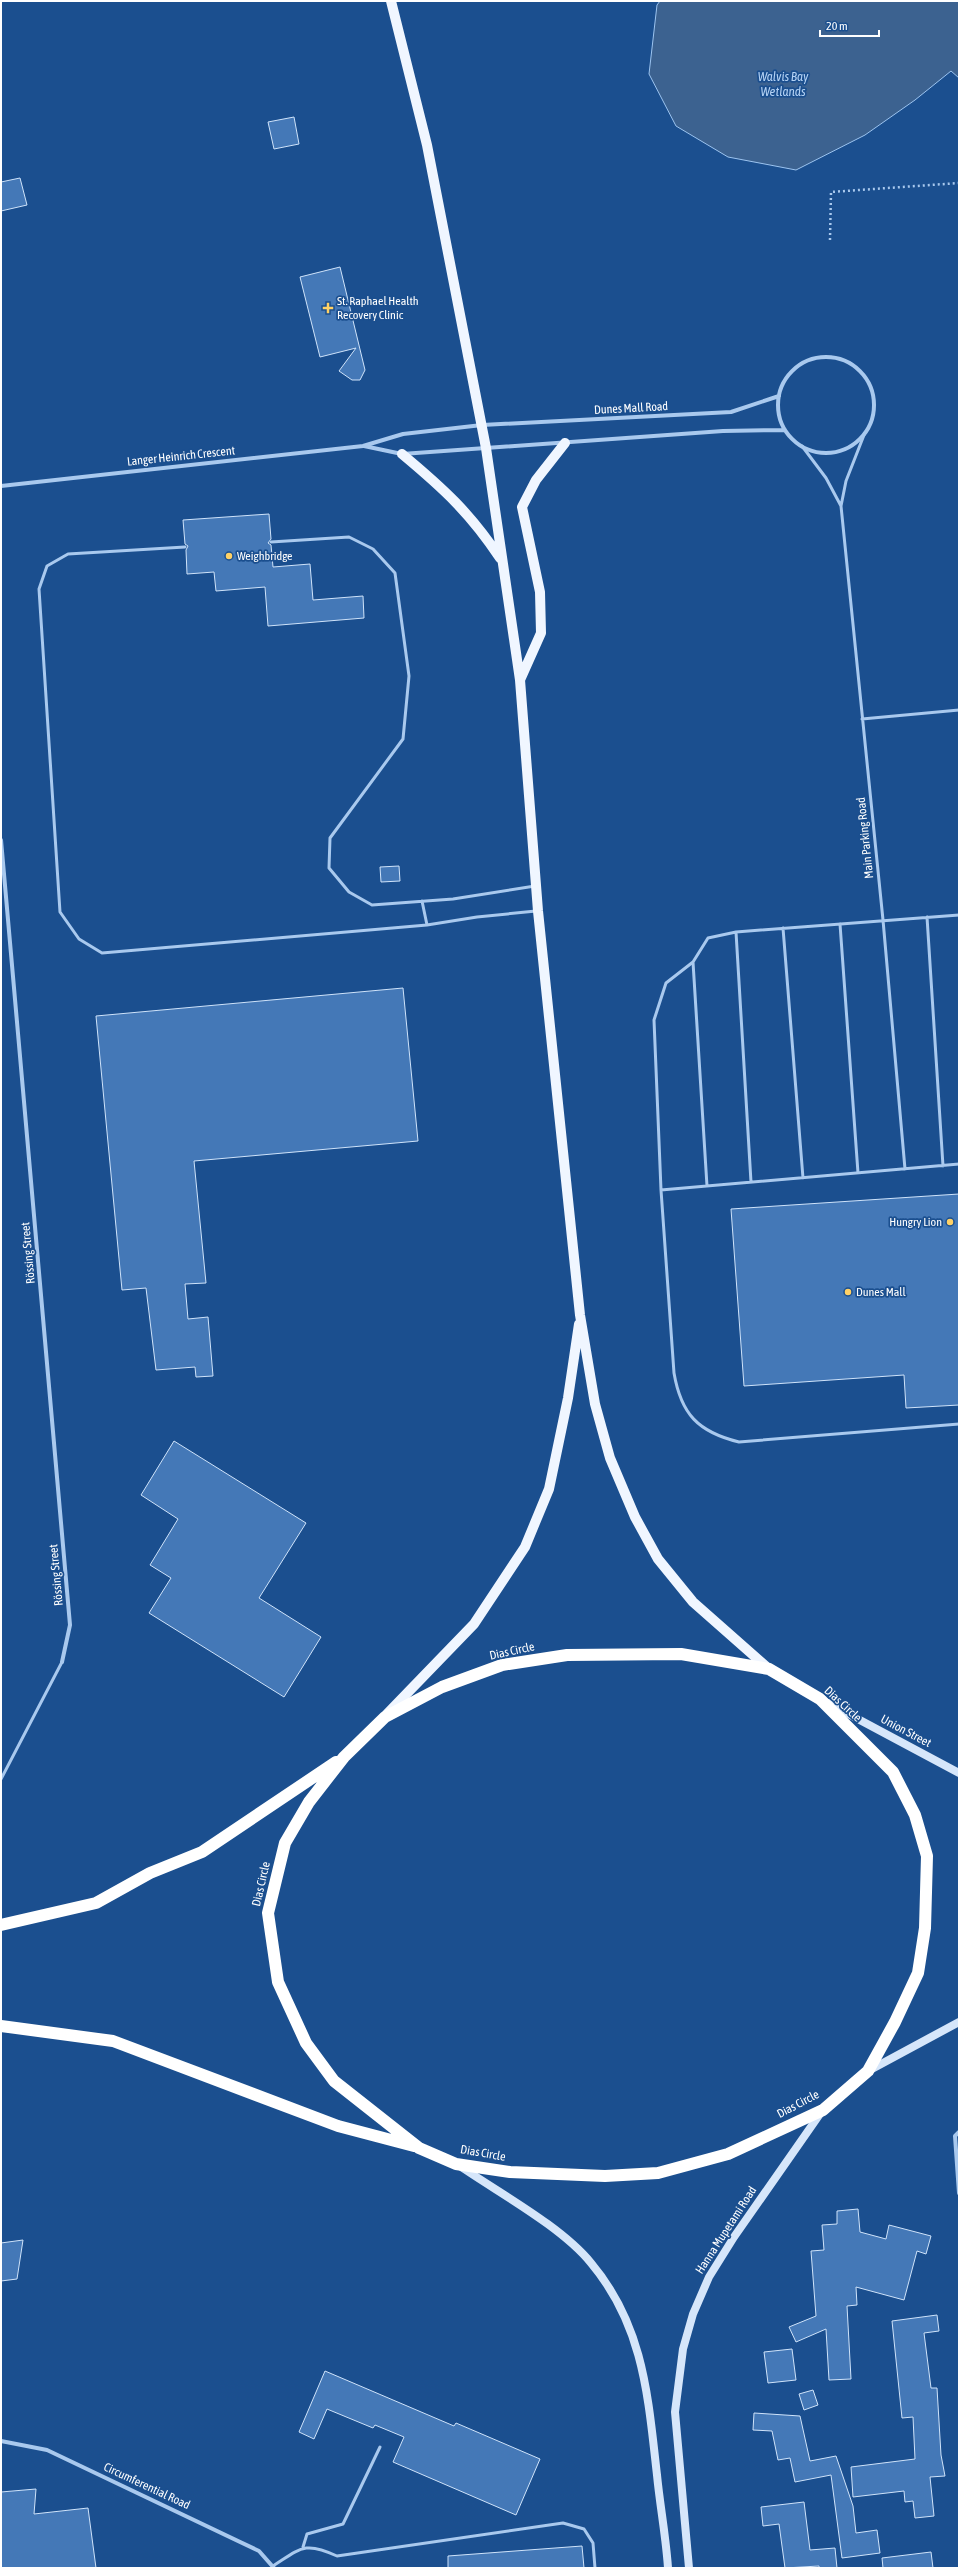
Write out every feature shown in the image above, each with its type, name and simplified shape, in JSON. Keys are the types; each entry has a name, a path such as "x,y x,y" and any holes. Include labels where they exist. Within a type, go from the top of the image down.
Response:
{"highway":[{"name":"Dias Circle","path":"681,1654 769,1669 820,1698 893,1772 915,1815 927,1856 925,1928 918,1973 895,2022 868,2071 823,2110 728,2154 658,2173 604,2176 510,2172 456,2164 419,2148 334,2081 306,2043 278,1982 268,1913 285,1843 309,1802 344,1757 385,1717 442,1687 502,1665 567,1655 681,1654"},
{"path":"1,1925 96,1903 150,1874 202,1852 344,1757"},
{"path":"1,2026 113,2041 338,2126 419,2148"}],"main road":[{"path":"391,1 427,145 482,426 520,680 538,911 580,1314 595,1404 610,1458 635,1517 658,1559 692,1602 769,1669"},
{"path":"520,680 541,633 540,592 522,507 536,480 565,443"},
{"path":"402,454 457,502 478,525 502,560"},
{"path":"385,1717 474,1624 525,1547 550,1489 568,1398 580,1314"},
{"name":"Union Street","path":"820,1698 959,1773"},
{"path":"868,2071 959,2022"},
{"name":"Hanna Mupetami Road","path":"689,2568 675,2412 683,2349 693,2314 709,2277 734,2236 823,2110"},
{"path":"456,2164 564,2237 591,2262 616,2298 631,2330 641,2358 649,2398 668,2568"}],"street":[{"path":"829,357 851,364 868,380 874,402 874,414 864,435 856,443 835,452 812,451 802,446 785,430 778,408 779,396 788,375 806,361 829,357"},
{"name":"Dunes Mall Road","path":"482,426 731,412 779,396"},
{"name":"Langer Heinrich Crescent","path":"1,486 363,446 403,434 482,426"},
{"path":"486,448 723,431 785,430"},
{"name":"Langer Heinrich Crescent","path":"363,446 402,454 486,448"},
{"name":"Rössing Street","path":"1,840 70,1625 62,1662"},
{"path":"959,2132 955,2136 959,2193"},
{"name":"Circumferential Road","path":"1,2440 47,2450 259,2551 274,2567"}],"lane":[{"name":"Main Parking Road","path":"864,435 846,481 841,506 883,920 905,1169"},
{"name":"Main Parking Road","path":"802,446 826,478 841,506"},
{"path":"271,542 350,538 373,549 395,573 409,676 403,739 330,838 329,868 349,892 372,905 453,899 536,886"},
{"path":"185,547 68,554 47,566 39,589 60,912 79,939 102,953 427,925 477,917 538,911"},
{"path":"862,719 959,710"},
{"path":"422,901 427,925"},
{"path":"959,915 736,932 708,938 693,962 666,983 654,1020 660,1190 676,1386 687,1412 701,1427 719,1437 739,1442 959,1424"},
{"path":"927,917 943,1166"},
{"path":"840,924 858,1173"},
{"path":"783,928 803,1178"},
{"path":"736,932 751,1182"},
{"path":"693,962 707,1186"},
{"path":"660,1190 959,1164"},
{"path":"1,1779 62,1662"},
{"path":"303,2547 307,2534 342,2524 380,2447"},
{"path":"274,2567 303,2547 320,2548 337,2556 563,2522 584,2528 593,2543 595,2568"}],"path":[{"path":"830,240 831,192 959,183"}],"water":[{"name":"Walvis Bay Wetlands","path":"660,1 959,1 959,78 951,71 915,100 865,135 796,170 728,157 676,126 649,74 657,5"}],"building":[{"path":"294,117 299,144 274,149 268,122"},
{"path":"20,178 27,205 1,211 1,182"},
{"path":"340,267 365,370 360,380 352,380 339,371 356,348 320,357 300,277"},
{"name":"Weighbridge","path":"269,514 271,539 268,543 271,545 273,567 310,564 313,600 363,596 364,618 268,626 265,587 216,591 214,572 187,574 186,550 188,546 185,544 183,520"},
{"path":"399,866 400,881 381,882 380,867"},
{"path":"403,988 418,1141 194,1161 206,1283 185,1284 188,1319 208,1317 213,1376 196,1377 195,1367 156,1370 146,1288 122,1290 96,1016"},
{"name":"Dunes Mall","path":"959,1194 959,1405 906,1408 904,1375 744,1386 731,1209"},
{"path":"174,1441 306,1523 259,1598 321,1637 284,1697 149,1613 171,1578 150,1565 178,1519 141,1495"},
{"path":"858,2209 860,2232 886,2239 889,2225 931,2236 926,2254 917,2251 904,2300 856,2287 857,2305 847,2306 851,2379 829,2380 826,2329 796,2342 789,2327 816,2316 811,2251 824,2250 822,2225 837,2224 837,2211"},
{"path":"23,2240 17,2279 1,2281 1,2243"},
{"path":"937,2315 939,2331 924,2333 931,2388 937,2388 941,2455 945,2476 930,2477 934,2516 915,2518 913,2501 905,2502 904,2491 853,2497 851,2467 915,2459 913,2417 902,2418 892,2321"},
{"path":"792,2349 796,2380 768,2383 764,2352"},
{"path":"325,2371 454,2426 456,2423 540,2459 516,2515 393,2462 404,2437 375,2425 373,2428 327,2409 314,2439 299,2432"},
{"path":"813,2390 818,2405 804,2410 799,2394"},
{"path":"754,2413 800,2416 810,2461 836,2456 853,2506 856,2533 877,2530 880,2553 842,2558 831,2475 795,2482 790,2458 778,2460 772,2431 753,2430"},
{"path":"36,2489 34,2514 88,2508 96,2568 1,2568 1,2492"},
{"path":"804,2502 810,2550 835,2548 837,2568 819,2568 819,2566 785,2568 779,2524 763,2526 761,2507"},
{"path":"582,2546 584,2568 448,2568 448,2556"},
{"path":"931,2552 933,2568 883,2568 882,2558"}],"place":[{"name":"St. Raphael Health Recovery Clinic","path":"328,308"},
{"name":"Weighbridge","path":"229,556"},
{"name":"Hungry Lion","path":"950,1222"},
{"name":"Dunes Mall","path":"848,1292"}]}
